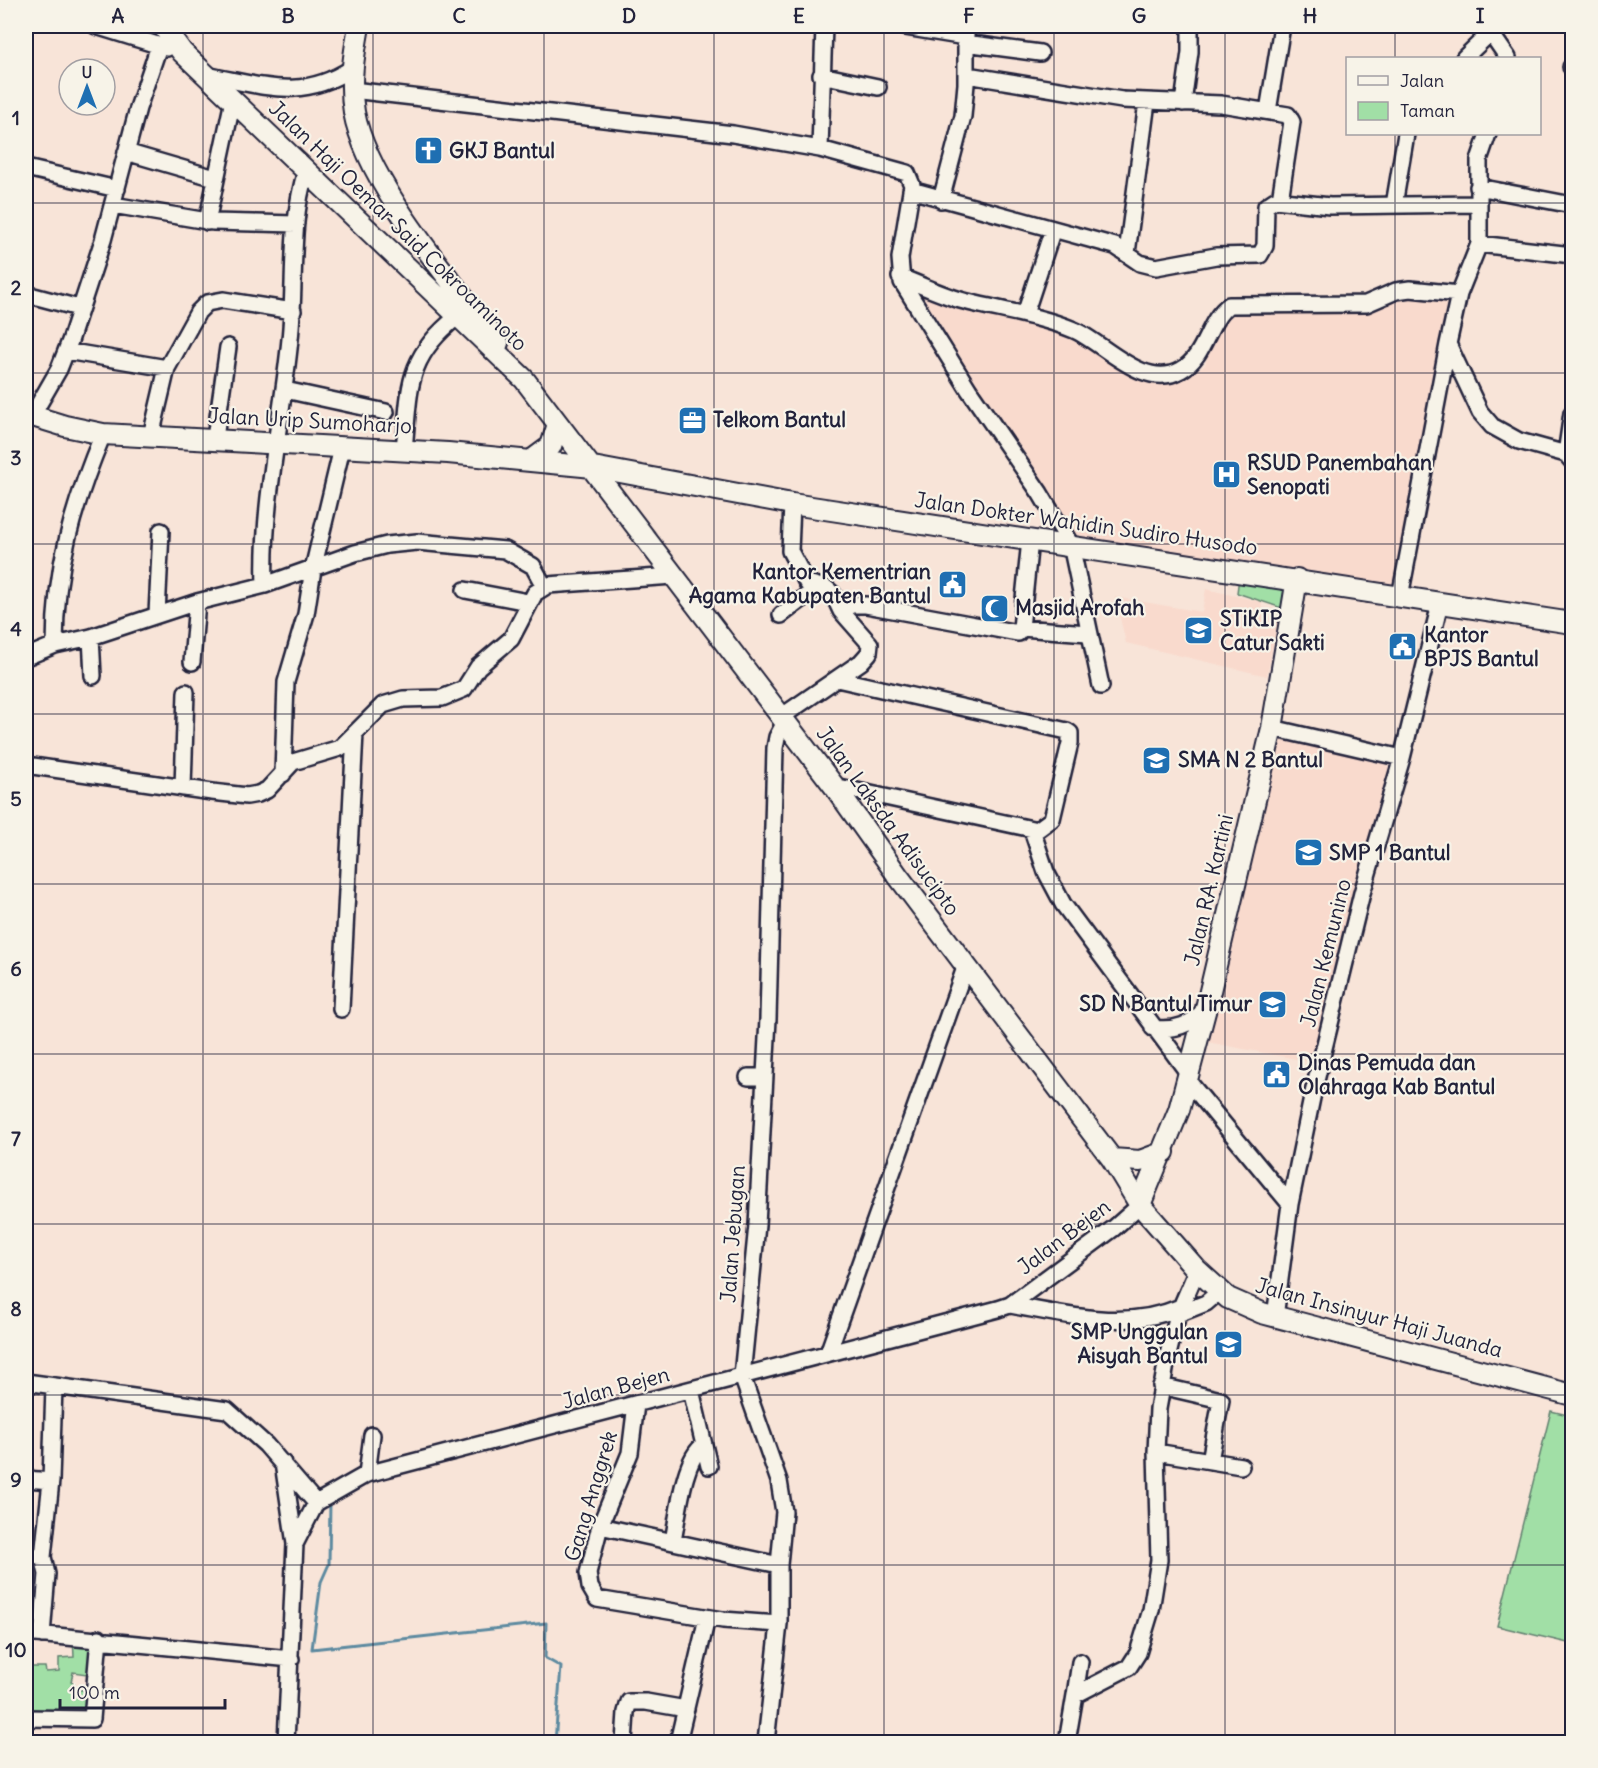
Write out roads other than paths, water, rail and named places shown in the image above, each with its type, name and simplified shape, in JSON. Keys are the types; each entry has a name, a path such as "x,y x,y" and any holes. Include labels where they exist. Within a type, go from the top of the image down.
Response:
{"main road":[{"name":"Jalan Haji Oemar Said Cokroaminoto","path":"163,26 182,52 210,76 456,317 524,379 593,468"},
{"path":"359,26 352,68 352,90 360,134 372,165 406,219 524,379"},
{"name":"Jalan Urip Sumoharjo","path":"29,415 103,434 214,438 342,448 404,450 532,460 593,468"},
{"path":"532,460 551,446 558,424"},
{"name":"Jalan Dokter Wahidin Sudiro Husodo","path":"593,468 792,504 1296,579 1440,604 1572,622"},
{"name":"Jalan Laksda Adisucipto","path":"593,468 1112,1159 1140,1205"},
{"path":"631,518 628,503 630,491 641,481 655,479"},
{"name":"Jalan RA. Kartini","path":"1140,1205 1164,1152 1188,1077 1206,1008 1272,728 1296,579"},
{"path":"1112,1159 1140,1161 1164,1152"},
{"name":"Jalan Insinyur Haji Juanda","path":"1140,1205 1197,1270 1220,1291 1239,1304 1275,1317 1572,1395"}],"street":[{"path":"96,26 182,52"},
{"path":"820,149 824,26"},
{"path":"905,26 966,35 1040,53"},
{"path":"1183,103 1190,52 1190,26"},
{"path":"1268,111 1282,26"},
{"path":"1465,57 1488,29 1508,57"},
{"path":"942,200 962,126 967,75 966,35"},
{"path":"29,415 59,369 66,351 113,205 126,152 159,46"},
{"path":"210,76 292,90 312,88 333,81 352,68"},
{"path":"821,75 878,87"},
{"path":"967,75 1147,102 1221,104 1288,114 1292,119 1280,200"},
{"path":"352,90 729,134 820,149 907,173 911,180 911,190 900,258 900,277 969,390 1040,493 1071,545 1101,686"},
{"path":"207,222 233,100"},
{"path":"1127,253 1147,102"},
{"path":"1394,205 1406,135"},
{"path":"1400,597 1459,294 1479,244 1477,204 1479,160 1488,135"},
{"path":"126,152 215,178"},
{"path":"26,168 117,189"},
{"path":"265,585 265,523 275,443 285,390 293,311 298,196 306,171"},
{"path":"1478,187 1572,205"},
{"path":"911,190 1115,246 1140,263 1156,267 1216,256 1260,255 1265,246 1266,207 1271,201 1330,206 1477,204"},
{"path":"113,205 207,222 296,224"},
{"path":"1025,314 1053,229"},
{"path":"1479,244 1572,255"},
{"path":"900,277 965,302 1025,314 1075,331 1139,370 1170,374 1180,371 1198,354 1229,305 1366,304 1396,291 1410,289 1459,294"},
{"path":"26,294 79,308"},
{"path":"151,436 167,368 198,312 207,303 223,300 293,311"},
{"path":"404,450 414,367 430,340 456,317"},
{"path":"1448,344 1480,411 1492,426 1518,441 1569,457 1572,413"},
{"path":"214,438 228,347"},
{"path":"66,351 167,368"},
{"path":"285,390 386,412"},
{"path":"55,645 55,601 66,538 82,483 103,434"},
{"path":"283,774 286,682 306,614 313,569 342,448"},
{"path":"783,719 864,659 870,644 841,611 833,594 826,588 807,583 790,551 792,504"},
{"path":"157,614 161,531"},
{"path":"841,611 851,605 866,605 1018,633 1021,628 1030,540"},
{"path":"26,657 55,645 91,637 197,602 265,585 387,545 417,542 467,544 506,550 522,557 533,566 544,586"},
{"path":"26,765 183,788 252,795 267,790 293,762 340,748 378,708 389,702 403,699 442,698 464,689 478,667 510,639 528,602 544,586 673,576"},
{"path":"781,615 818,587"},
{"path":"465,590 528,602"},
{"path":"192,662 197,602"},
{"name":"Jalan Kemunino","path":"1275,1317 1290,1204 1313,1093 1362,893 1402,758 1440,604"},
{"path":"1021,628 1088,633"},
{"path":"91,637 93,676"},
{"path":"834,786 1037,830 1052,819 1070,743 1070,733 837,679"},
{"path":"183,788 186,692"},
{"name":"Jalan Jebugan","path":"766,1743 778,1624 778,1565 784,1512 779,1481 742,1376 757,1225 755,1077 768,1019 776,748 783,719"},
{"path":"1272,728 1402,758"},
{"path":"341,1009 355,733"},
{"path":"1032,830 1046,872 1063,904 1188,1077 1290,1204"},
{"path":"828,1353 966,965"},
{"path":"1153,1028 1179,1028 1192,1021 1206,1008"},
{"name":"Jalan Bejen","path":"316,1503 367,1474 1010,1305 1114,1228 1140,1205"},
{"path":"1075,1695 1122,1672 1133,1662 1142,1642 1159,1569 1156,1452 1161,1386 1180,1311 1197,1270"},
{"path":"1010,1305 1122,1321 1149,1319 1180,1311 1206,1303 1220,1291"},
{"path":"26,1382 227,1410 253,1431 316,1503 295,1544"},
{"path":"42,1635 47,1574 43,1557 51,1481 54,1386"},
{"path":"1161,1386 1221,1400 1210,1461"},
{"path":"691,1390 709,1466"},
{"name":"Gang Anggrek","path":"636,1404 630,1453 600,1526 588,1573 590,1587 597,1599 707,1618"},
{"path":"367,1474 372,1435"},
{"path":"673,1541 688,1468 695,1453 704,1445"},
{"path":"1156,1452 1241,1466"},
{"path":"283,1463 295,1544 286,1743"},
{"path":"26,1479 51,1481"},
{"path":"600,1526 778,1565"},
{"path":"26,1556 43,1557"},
{"path":"678,1743 707,1618 778,1624"},
{"path":"26,1633 99,1638 291,1659"},
{"path":"26,1718 92,1719 99,1638"},
{"path":"1067,1743 1080,1662"},
{"path":"624,1743 629,1702 656,1703 686,1709"}],"waterway":[{"path":"330,1502 329,1564 321,1582 312,1649 546,1623 545,1658 561,1667 555,1742"}],"place":[{"name":"GKJ Bantul","path":"428,151"},
{"name":"Telkom Bantul","path":"692,420"},
{"name":"RSUD Panembahan Senopati","path":"1226,475"},
{"name":"Kantor Kementrian Agama Kabupaten Bantul","path":"952,584"},
{"name":"Masjid Arofah","path":"994,608"},
{"name":"STiKIP Catur Sakti","path":"1199,631"},
{"name":"Kantor BPJS Bantul","path":"1403,647"},
{"name":"SMA N 2 Bantul","path":"1157,760"},
{"name":"SMP 1 Bantul","path":"1308,853"},
{"name":"SD N Bantul Timur","path":"1273,1004"},
{"name":"Dinas Pemuda dan Olahraga Kab Bantul","path":"1277,1075"},
{"name":"SMP Unggulan Aisyah Bantul","path":"1229,1344"}]}
